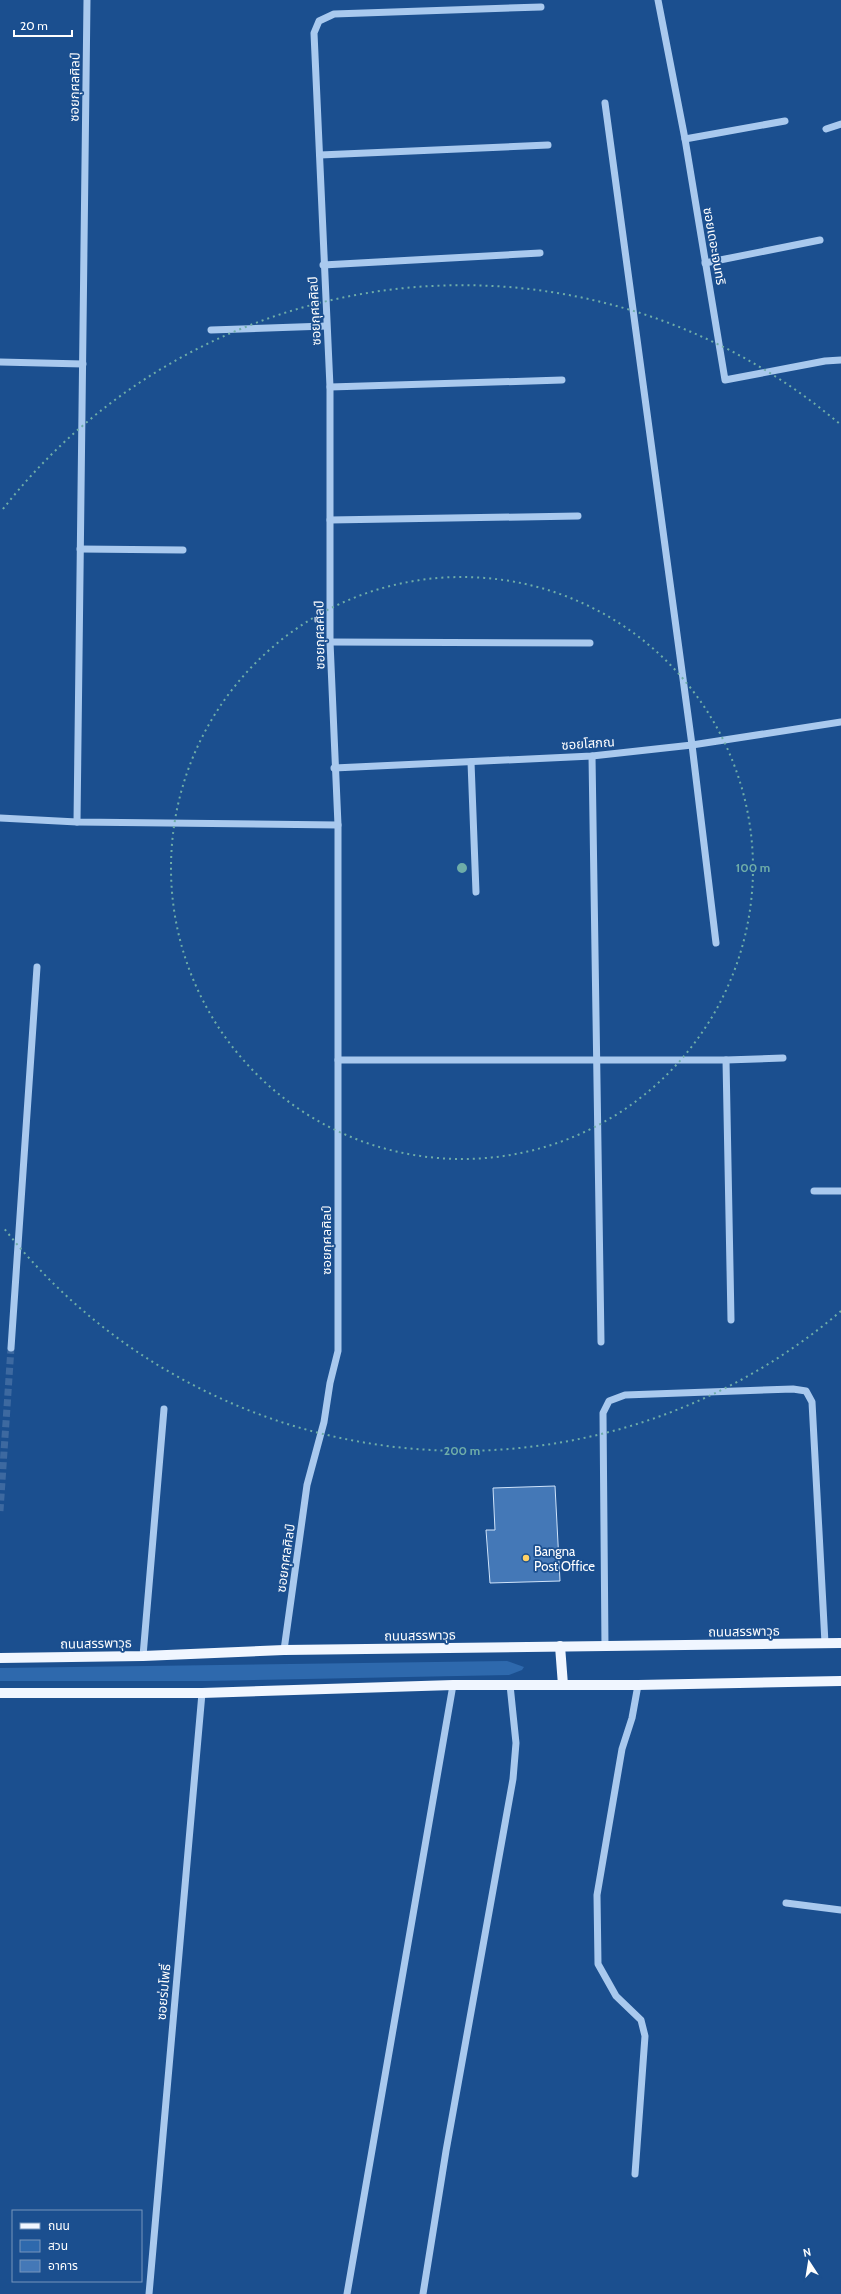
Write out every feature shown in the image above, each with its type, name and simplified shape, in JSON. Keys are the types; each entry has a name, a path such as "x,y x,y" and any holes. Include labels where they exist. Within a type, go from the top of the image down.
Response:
{"main road":[{"name":"ถนนสรรพาวุธ","path":"0,1658 143,1656 284,1650 841,1643"},
{"path":"560,1646 563,1685"},
{"path":"0,1694 202,1693 454,1685 638,1685 841,1681"}],"street":[{"name":"ซอยกุศลศิลป์","path":"77,822 87,0"},
{"name":"ซอยเดอะเจนทริ","path":"658,0 685,139 725,380 825,361 841,360"},
{"name":"ซอยกุศลศิลป์","path":"284,1650 307,1485 324,1422 330,1383 338,1351 338,825 334,768 330,642 330,387 323,265 320,155 314,33 319,21 334,14 541,7"},
{"path":"605,103 692,745 716,943"},
{"path":"685,139 785,121"},
{"path":"826,130 841,124"},
{"path":"320,155 548,145"},
{"path":"705,263 820,240"},
{"path":"323,265 540,253"},
{"path":"211,330 326,326"},
{"path":"0,362 83,364"},
{"path":"330,387 562,380"},
{"path":"330,520 578,516"},
{"path":"80,549 183,550"},
{"path":"330,642 590,643"},
{"name":"ซอยโสภณ","path":"334,768 592,756 692,745 841,722"},
{"path":"592,756 602,1342"},
{"path":"471,762 476,892"},
{"path":"0,818 77,822 338,825"},
{"path":"11,1348 37,968"},
{"path":"338,1060 726,1060 783,1058"},
{"path":"726,1060 731,1320"},
{"path":"814,1191 841,1191"},
{"path":"605,1647 603,1413 608,1401 625,1395 793,1389 806,1391 812,1402 825,1643"},
{"path":"143,1656 164,1409"},
{"path":"348,2294 454,1685"},
{"path":"423,2294 446,2151 512,1779 516,1743 510,1685"},
{"path":"636,2174 645,2036 641,2020 616,1996 598,1964 597,1895 622,1749 632,1718 638,1685"},
{"name":"ซอยร่มโพธิ์","path":"149,2294 202,1693"},
{"path":"786,1903 841,1910"}],"green space":[{"path":"507,1661 524,1667 522,1670 509,1675 206,1681 0,1681 0,1668"}],"building":[{"path":"555,1486 560,1581 490,1583 486,1530 495,1530 493,1488"}],"tunnel":[{"path":"0,1511 11,1348"}],"place":[{"name":"Bangna Post Office","path":"526,1558"}]}
